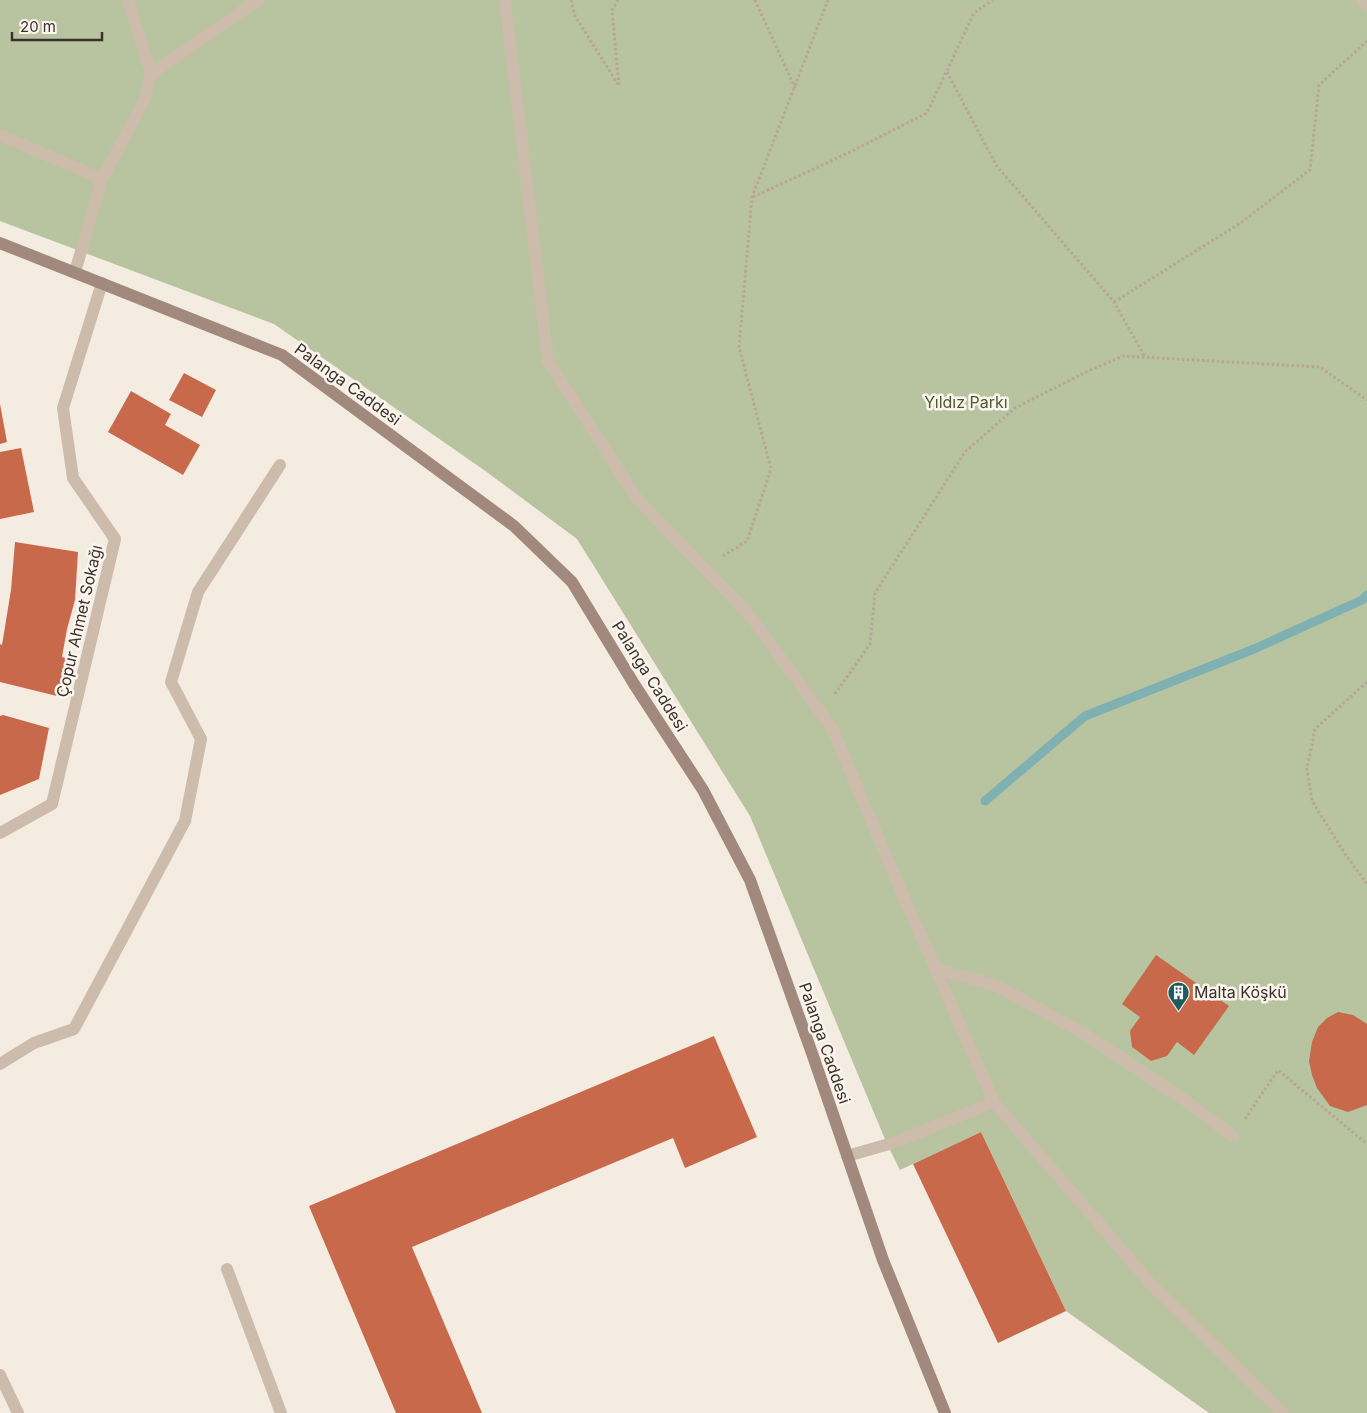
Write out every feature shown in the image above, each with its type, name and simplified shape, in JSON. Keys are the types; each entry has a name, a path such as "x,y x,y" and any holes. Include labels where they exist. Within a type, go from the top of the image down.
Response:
{"main road":[{"name":"Palanga Caddesi","path":"0,243 282,355 514,526 572,582 634,684 703,790 750,880 883,1260 946,1413"}],"street":[{"path":"75,272 102,179 145,99 151,74 128,0"},
{"path":"151,74 258,0"},
{"path":"505,0 548,361 638,500 748,613 832,728 994,1102 1151,1284 1283,1413"},
{"path":"1362,0 1367,6"},
{"path":"0,135 102,179"},
{"name":"Çopur Ahmet Sokağı","path":"0,833 52,804 115,539 73,478 64,408 102,283"},
{"path":"0,1064 34,1043 74,1029 185,820 201,739 171,682 198,592 280,465"},
{"path":"935,969 995,985 1083,1033 1186,1100 1233,1136"},
{"path":"847,1156 896,1142 994,1102"},
{"path":"227,1269 281,1413"},
{"path":"0,1375 18,1413"}],"path":[{"path":"570,0 574,16 619,86 612,10 618,0"},
{"path":"755,0 795,88"},
{"path":"703,567 747,541 771,469 739,346 752,197 828,0"},
{"path":"752,197 846,154 927,113 974,13 993,0"},
{"path":"1114,302 1239,224 1310,170 1319,84 1367,41"},
{"path":"947,72 996,165 1114,302 1145,357"},
{"path":"821,713 870,644 874,593 965,452 1015,408 1088,371 1123,356 1320,367 1367,400"},
{"path":"1367,682 1314,730 1307,769 1312,800 1345,854 1367,884"},
{"path":"1233,1136 1278,1070 1367,1144"}],"green space":[{"name":"Yıldız Parkı","path":"0,0 1367,0 1367,1413 1209,1413 1066,1311 981,1132 900,1170 887,1144 750,816 577,539 484,470 274,324 0,221"}],"building":[{"path":"184,373 216,390 202,417 169,400"},
{"path":"131,391 171,414 165,425 200,445 183,475 108,432"},
{"path":"0,404 7,442 0,444"},
{"path":"21,448 34,512 0,519 0,452"},
{"path":"15,542 78,552 75,600 62,657 69,659 61,697 0,682 0,644 2,645 11,590"},
{"path":"3,715 49,728 39,779 0,795 0,716"},
{"name":"Malta Köşkü","path":"1156,955 1229,1006 1194,1055 1177,1042 1167,1056 1151,1061 1132,1047 1130,1031 1140,1017 1122,1004"},
{"path":"1338,1012 1353,1015 1367,1024 1367,1105 1348,1112 1330,1106 1317,1088 1309,1061 1312,1042 1318,1027 1327,1018"},
{"path":"714,1036 757,1137 685,1168 673,1138 412,1247 482,1413 396,1413 309,1206"},
{"path":"981,1132 1066,1311 998,1343 913,1164"}],"waterway":[{"path":"985,801 1085,716 1254,649 1362,600 1367,595"}],"place":[{"name":"Malta Köşkü","path":"1178,1011"}]}
